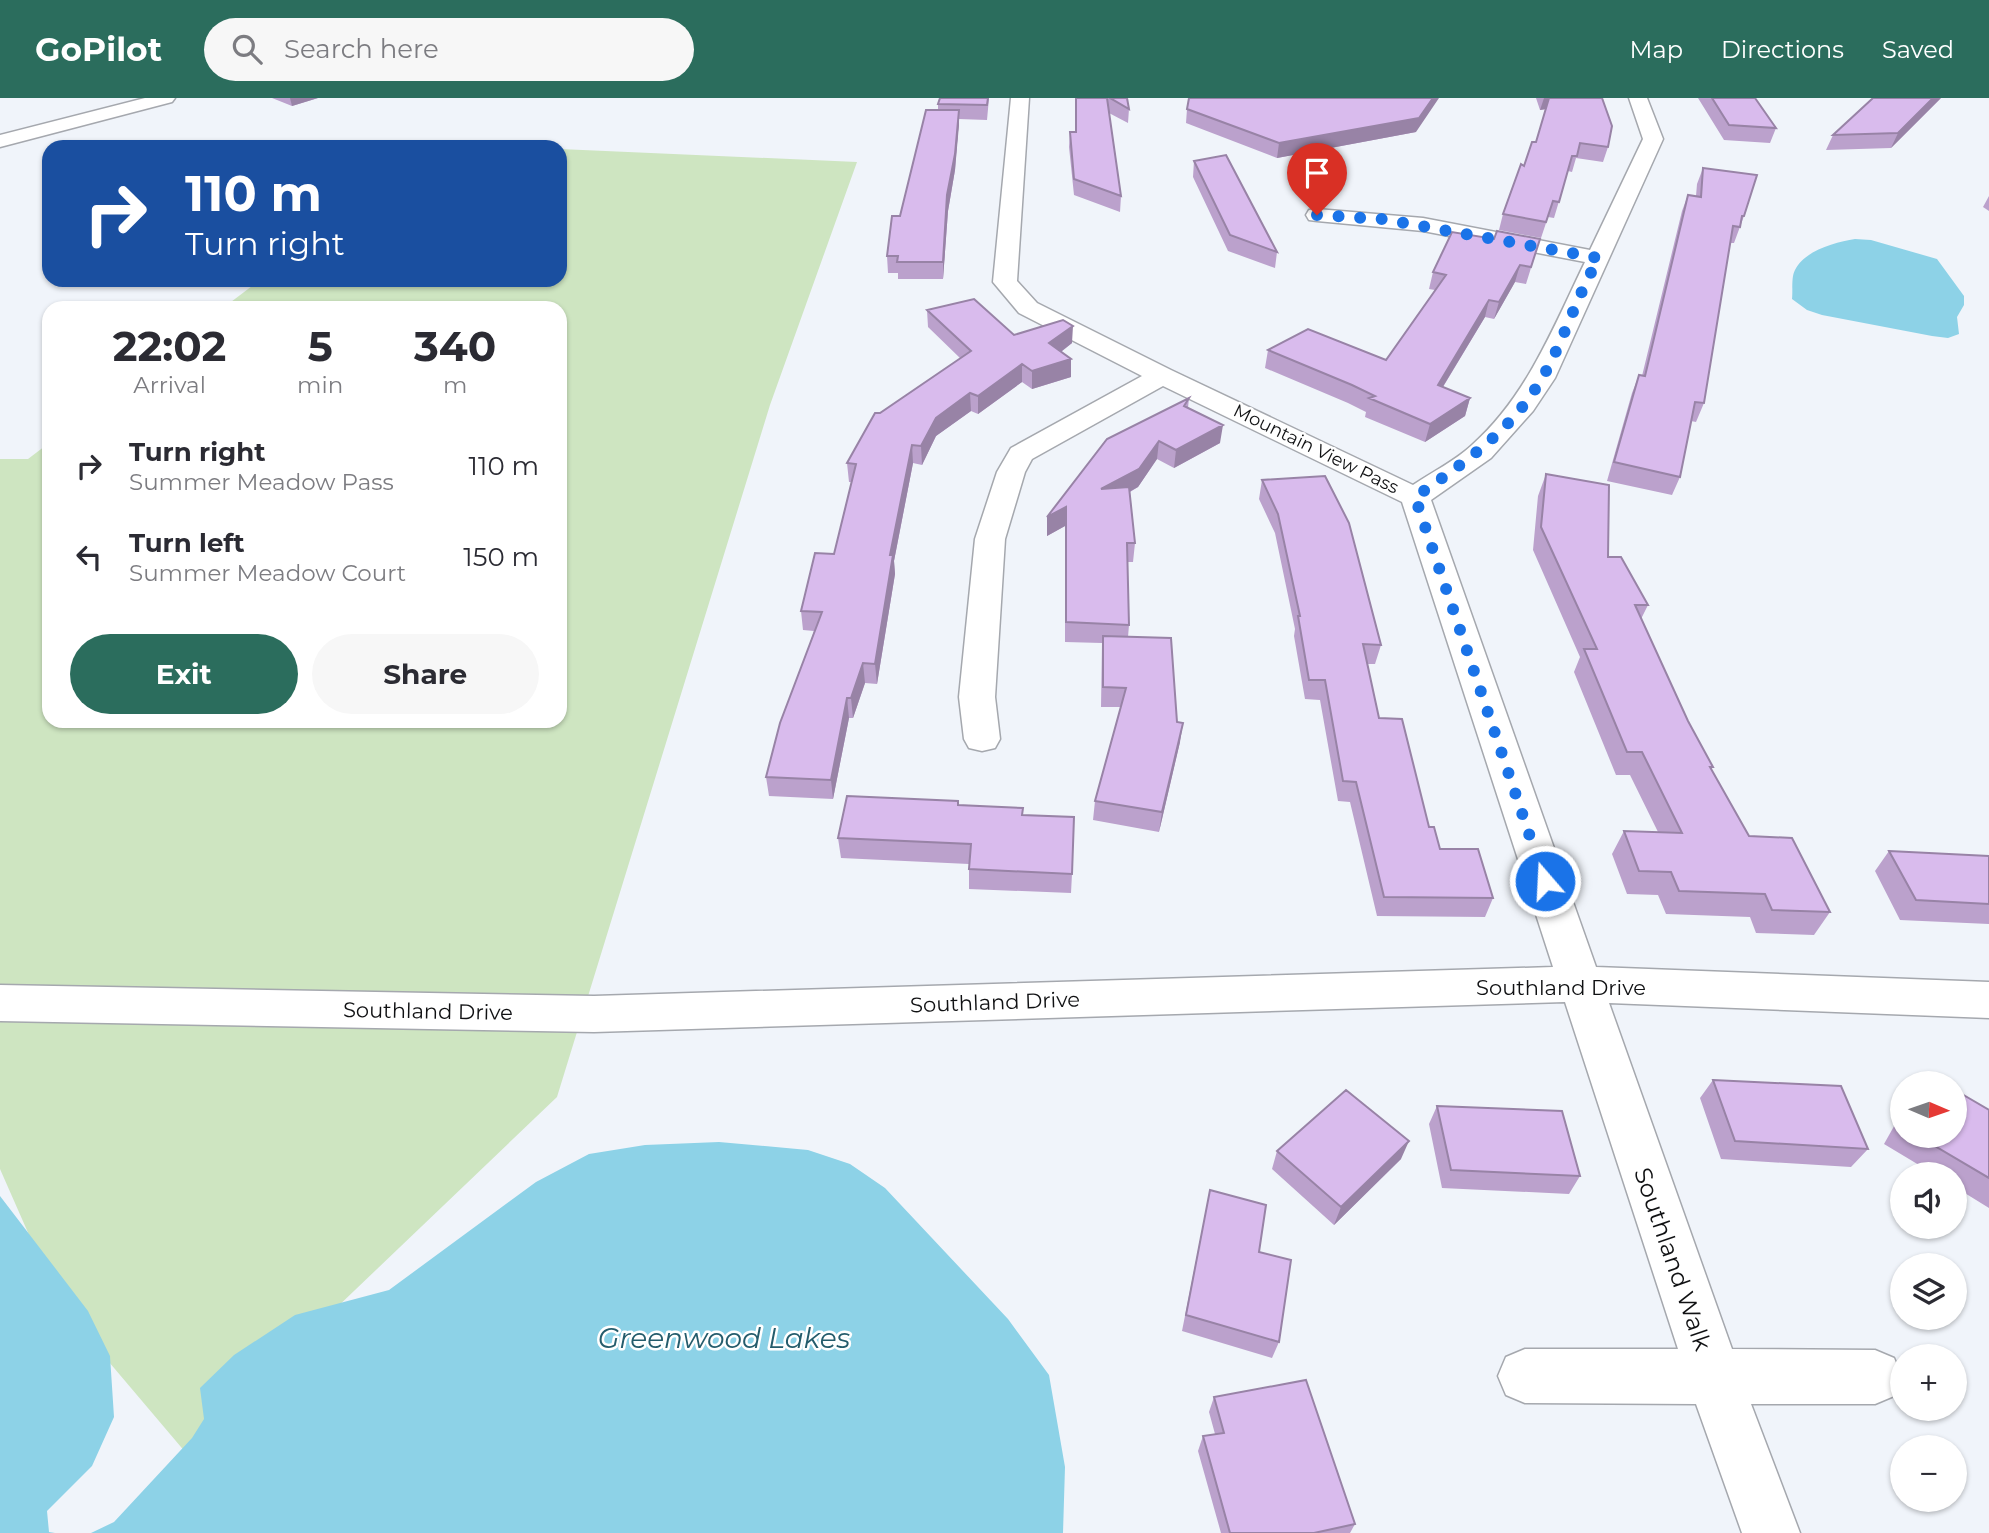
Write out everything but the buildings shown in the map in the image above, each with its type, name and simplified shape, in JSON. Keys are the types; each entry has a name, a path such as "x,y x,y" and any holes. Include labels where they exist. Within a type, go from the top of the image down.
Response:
{"street":[{"path":"0,141 166,98"},
{"name":"Mountain View Pass","path":"1020,98 1005,282 1028,308 1162,376 1415,497 1580,984"},
{"path":"1415,497 1481,452 1524,405 1542,378 1653,139 1638,98"},
{"path":"1317,215 1387,220 1599,258"},
{"path":"982,739 977,697 990,539 1011,472 1021,454 1162,376"},
{"name":"Southland Drive","path":"0,1003 594,1014 1580,984 1989,1000"},
{"name":"Southland Walk","path":"1580,984 1713,1374 1771,1533"},
{"path":"1525,1376 1713,1374 1875,1377"}],"green space":[{"path":"567,149 857,162 770,405 557,1097 332,1312 203,1473 59,1303 0,1169 0,459 28,459 42,448 42,728 567,728 567,301 232,301 251,287 567,287"}],"water":[{"path":"1855,239 1871,240 1937,259 1964,296 1964,305 1957,317 1959,334 1948,338 1932,336 1822,315 1807,310 1792,299 1794,273 1799,263 1830,245"},
{"name":"Greenwood Lakes","path":"719,1142 808,1150 850,1164 885,1188 1008,1319 1049,1375 1065,1467 1063,1533 91,1533 114,1522 192,1438 204,1419 200,1388 234,1355 295,1315 389,1290 536,1182 589,1154 645,1145"},
{"path":"0,1196 88,1311 110,1356 114,1417 92,1466 47,1511 49,1532 55,1533 0,1533"}],"route":[{"path":"1317,215 1382,219 1599,258 1585,281 1542,378 1524,405 1481,452 1415,497 1545,881"}]}
